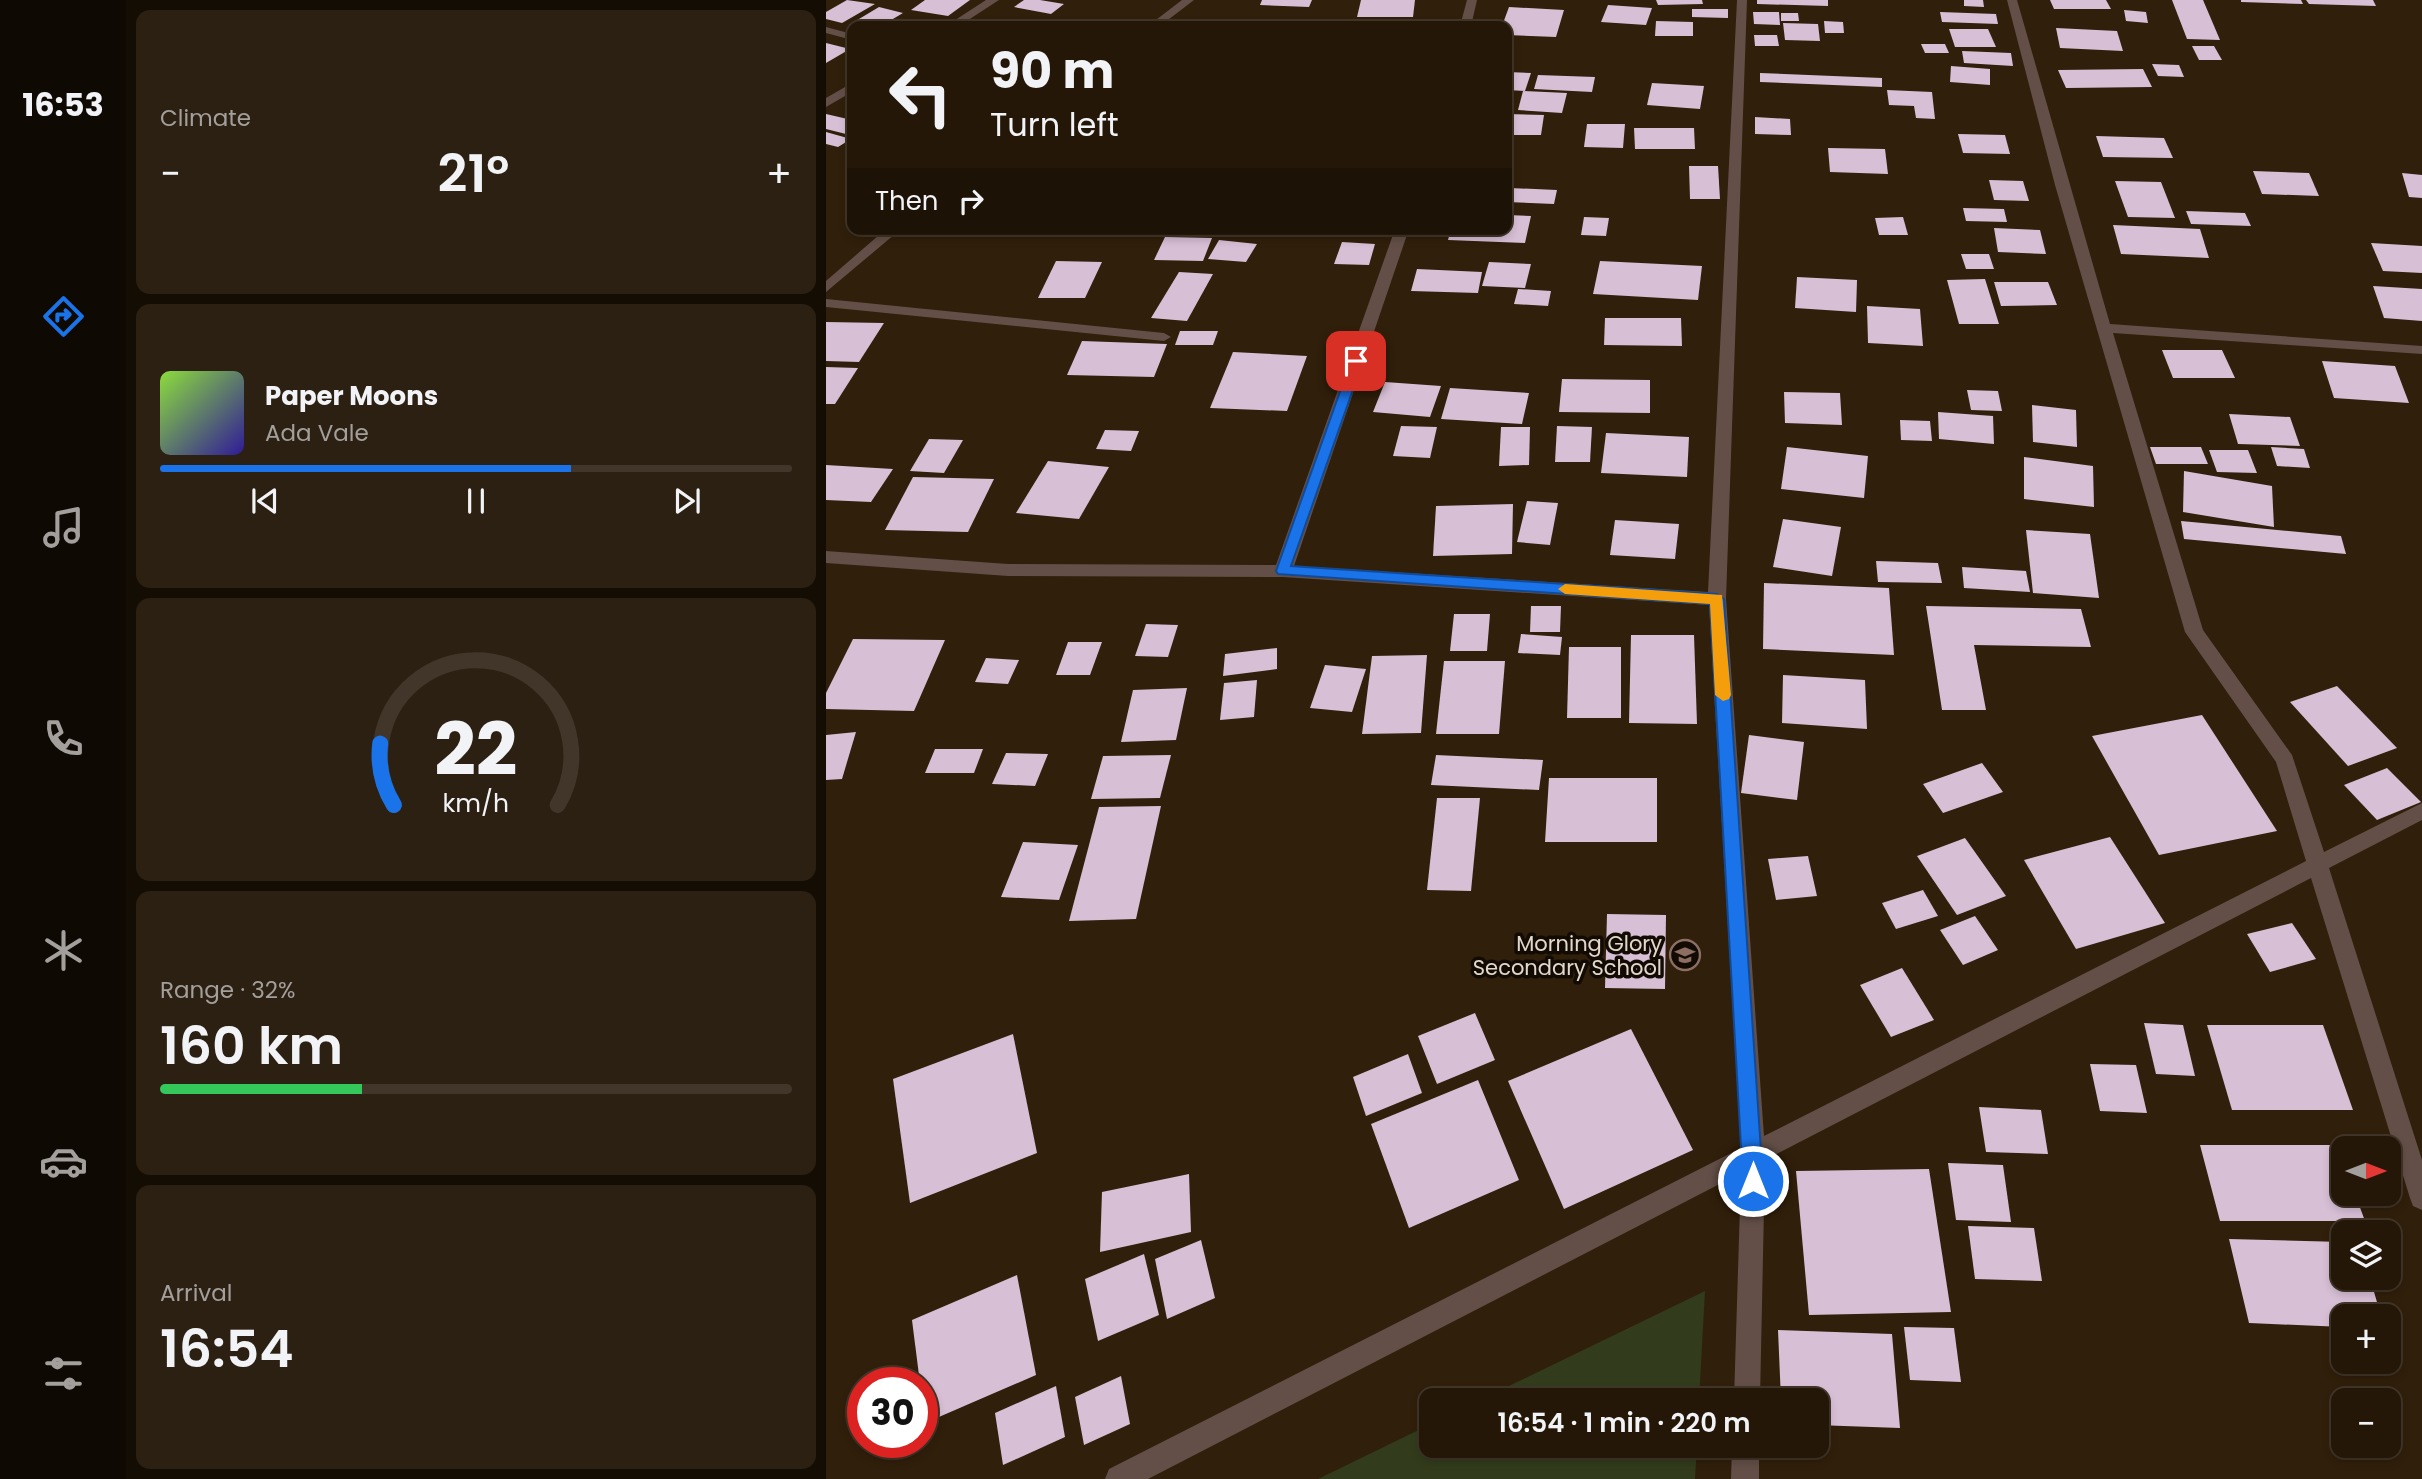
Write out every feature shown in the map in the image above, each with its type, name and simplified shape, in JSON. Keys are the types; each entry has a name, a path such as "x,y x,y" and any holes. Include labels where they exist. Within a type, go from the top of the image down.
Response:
{"street":[{"path":"960,21 994,0"},
{"path":"1160,21 1189,0"},
{"path":"1466,21 1472,0"},
{"path":"1742,0 1717,599 1753,1154 1747,1388"},
{"path":"2012,0 2194,632 2285,760 2422,1198"},
{"path":"826,30 847,36"},
{"path":"826,103 847,90"},
{"path":"826,288 887,235"},
{"path":"1283,571 1400,235"},
{"path":"826,303 1164,337"},
{"path":"2105,328 2422,350"},
{"path":"826,556 1008,570 1283,571 1717,599"},
{"path":"1119,1479 2422,811"},
{"path":"1745,1479 1746,1458"}],"green space":[{"path":"1705,1291 1700,1388 1505,1388"},
{"path":"1419,1430 1419,1458 1696,1458 1695,1479 1318,1479"}],"building":[{"path":"847,0 875,4 842,23 826,19 826,12"},
{"path":"925,0 970,0 948,16 911,10"},
{"path":"1024,0 1064,4 1051,14 1014,7"},
{"path":"1262,0 1312,0 1309,7 1260,5"},
{"path":"1361,0 1415,0 1413,17 1357,17"},
{"path":"1656,0 1702,0 1703,4 1658,5"},
{"path":"1757,0 1828,0 1828,6 1757,4"},
{"path":"1964,0 1983,0 1984,7 1964,6"},
{"path":"2050,0 2106,0 2111,9 2054,9"},
{"path":"2172,0 2203,0 2220,40 2187,39"},
{"path":"2301,0 2303,4 2241,2"},
{"path":"2306,0 2373,0 2376,6 2309,4"},
{"path":"1608,5 1652,8 1646,25 1601,22"},
{"path":"879,7 903,13 889,21 856,21"},
{"path":"1509,7 1564,10 1556,37 1512,35 1512,21 1504,21"},
{"path":"1692,9 1728,9 1728,18 1692,17"},
{"path":"2124,10 2146,12 2148,23 2126,21"},
{"path":"1753,12 1779,12 1780,25 1754,24"},
{"path":"1940,12 1996,14 1998,24 1942,22"},
{"path":"1781,13 1798,13 1799,21 1781,21"},
{"path":"1656,21 1693,22 1693,36 1655,36"},
{"path":"1824,21 1843,22 1844,33 1825,33"},
{"path":"1783,23 1818,24 1820,41 1785,40"},
{"path":"2056,28 2117,31 2123,51 2060,48"},
{"path":"1949,29 1988,29 1996,47 1955,47"},
{"path":"1754,35 1777,35 1779,46 1755,46"},
{"path":"826,43 847,48 847,51 826,63"},
{"path":"1921,44 1945,44 1949,53 1925,53"},
{"path":"2192,46 2214,46 2222,60 2199,60"},
{"path":"1962,51 2011,53 2013,66 1964,63"},
{"path":"2152,64 2179,65 2184,77 2158,76"},
{"path":"1951,66 1990,69 1990,85 1950,82"},
{"path":"2143,69 2152,87 2066,88 2058,70"},
{"path":"1512,72 1531,73 1525,91 1512,90"},
{"path":"1760,73 1882,78 1882,87 1760,82"},
{"path":"1538,75 1595,77 1592,92 1534,89"},
{"path":"1652,83 1704,86 1700,109 1647,105"},
{"path":"1887,90 1932,92 1935,119 1916,118 1914,106 1889,105"},
{"path":"1523,91 1567,93 1562,113 1518,110"},
{"path":"826,114 847,119 846,134 826,129"},
{"path":"1512,114 1544,115 1541,135 1512,135"},
{"path":"1755,117 1790,119 1791,135 1755,134"},
{"path":"1587,124 1625,124 1623,148 1584,147"},
{"path":"1634,128 1694,128 1695,149 1635,149"},
{"path":"826,132 847,138 847,141 838,147 826,144"},
{"path":"1958,134 2005,135 2010,154 1963,153"},
{"path":"2096,136 2164,138 2173,158 2103,157"},
{"path":"1828,148 1885,149 1888,174 1830,172"},
{"path":"1689,166 1718,166 1720,199 1690,199"},
{"path":"2253,171 2309,173 2319,196 2262,194"},
{"path":"2402,173 2422,175 2422,198 2409,197"},
{"path":"1989,180 2023,181 2029,201 1994,200"},
{"path":"2115,181 2161,182 2175,218 2128,217"},
{"path":"1512,188 1557,190 1554,204 1512,202"},
{"path":"1963,208 2004,209 2007,222 1966,221"},
{"path":"2186,211 2245,213 2251,226 2191,224"},
{"path":"1512,215 1531,216 1525,243 1448,240 1449,235 1512,235"},
{"path":"1584,217 1609,218 1606,236 1581,235"},
{"path":"1903,217 1908,235 1879,235 1875,218"},
{"path":"2113,225 2200,229 2209,258 2121,254"},
{"path":"1994,228 2040,230 2046,254 1998,252"},
{"path":"1165,237 1212,238 1203,261 1154,260"},
{"path":"1219,240 1257,244 1246,262 1208,259"},
{"path":"1342,242 1375,244 1369,265 1334,264"},
{"path":"2371,243 2422,246 2422,273 2383,271"},
{"path":"1961,254 1989,254 1994,269 1966,269"},
{"path":"1056,261 1102,262 1085,298 1038,298"},
{"path":"1600,261 1702,266 1698,300 1593,294"},
{"path":"1489,262 1531,264 1525,288 1482,286"},
{"path":"1417,269 1482,272 1478,293 1411,291"},
{"path":"1179,272 1213,274 1187,321 1151,318"},
{"path":"1797,277 1857,280 1856,312 1795,308"},
{"path":"1985,279 1999,324 1959,324 1947,280"},
{"path":"1994,282 2048,282 2057,305 2001,306"},
{"path":"2373,286 2422,289 2422,321 2384,318"},
{"path":"1518,289 1551,291 1548,306 1514,304"},
{"path":"1867,306 1920,309 1923,346 1868,343"},
{"path":"1605,318 1681,318 1682,346 1604,345"},
{"path":"826,322 884,323 859,362 826,361"},
{"path":"1180,331 1218,331 1213,345 1175,345"},
{"path":"1082,341 1167,344 1154,377 1067,375"},
{"path":"2162,350 2222,350 2235,378 2173,378"},
{"path":"1233,352 1307,356 1287,411 1210,408"},
{"path":"2322,361 2395,366 2409,403 2334,398"},
{"path":"826,367 858,368 835,404 826,404"},
{"path":"1562,379 1650,380 1650,413 1559,412"},
{"path":"1385,382 1441,386 1430,417 1373,412"},
{"path":"1450,388 1529,393 1522,424 1441,419"},
{"path":"1967,390 1998,391 2002,411 1971,410"},
{"path":"1784,392 1840,393 1842,425 1785,423"},
{"path":"2032,405 2076,410 2077,447 2033,442"},
{"path":"1938,412 1993,416 1994,444 1939,439"},
{"path":"2229,414 2290,417 2300,446 2238,444"},
{"path":"1900,420 1930,421 1932,441 1901,440"},
{"path":"1401,426 1437,427 1430,458 1393,456"},
{"path":"1557,426 1592,427 1590,462 1555,462"},
{"path":"1501,427 1530,427 1529,465 1499,466"},
{"path":"1105,430 1139,431 1131,451 1096,449"},
{"path":"1606,433 1689,437 1687,477 1601,473"},
{"path":"929,439 963,440 944,473 910,471"},
{"path":"1787,447 1868,456 1864,498 1781,489"},
{"path":"2150,447 2201,447 2208,464 2156,464"},
{"path":"2271,447 2304,449 2310,468 2277,466"},
{"path":"2209,450 2248,450 2257,473 2217,472"},
{"path":"2024,457 2093,466 2094,507 2024,499"},
{"path":"1048,461 1109,467 1079,519 1016,513"},
{"path":"826,465 893,469 871,502 826,500"},
{"path":"2184,471 2272,486 2274,527 2183,512"},
{"path":"913,477 994,479 968,532 885,530"},
{"path":"1527,501 1558,503 1550,545 1517,542"},
{"path":"1513,504 1512,554 1433,556 1436,506"},
{"path":"1783,519 1841,527 1832,576 1773,567"},
{"path":"1615,520 1679,524 1675,559 1610,555"},
{"path":"2181,521 2341,536 2346,554 2184,539"},
{"path":"2026,530 2090,534 2099,598 2033,593"},
{"path":"1876,561 1938,563 1942,583 1878,582"},
{"path":"1962,567 2026,571 2030,592 1964,588"},
{"path":"1764,583 1889,588 1894,655 1763,649"},
{"path":"1531,606 1561,606 1560,632 1530,632"},
{"path":"1926,606 2081,609 2091,647 1974,645 1986,710 1942,710"},
{"path":"1454,614 1490,614 1487,651 1450,651"},
{"path":"1146,624 1178,625 1168,657 1135,656"},
{"path":"1521,634 1562,637 1560,655 1518,653"},
{"path":"1631,635 1694,635 1697,724 1629,723"},
{"path":"853,639 945,640 914,711 826,709 826,693"},
{"path":"1068,642 1102,642 1090,675 1056,675"},
{"path":"1569,647 1621,647 1621,718 1567,718"},
{"path":"1277,648 1277,669 1223,676 1225,654"},
{"path":"1427,655 1421,733 1362,734 1372,656"},
{"path":"986,658 1019,660 1008,684 975,682"},
{"path":"1444,661 1505,661 1499,734 1436,734"},
{"path":"1325,665 1366,669 1352,712 1310,708"},
{"path":"1783,675 1865,680 1867,729 1782,723"},
{"path":"1257,680 1254,717 1220,720 1224,683"},
{"path":"2337,686 2397,748 2348,766 2290,702"},
{"path":"1187,688 1176,740 1121,742 1133,690"},
{"path":"2202,715 2277,831 2159,855 2092,736"},
{"path":"856,732 842,779 826,780 826,735"},
{"path":"1749,735 1804,742 1797,800 1741,793"},
{"path":"935,749 983,749 974,773 925,773"},
{"path":"1006,753 1048,754 1035,786 992,784"},
{"path":"1171,755 1160,798 1091,799 1103,756"},
{"path":"1436,755 1543,760 1539,790 1431,785"},
{"path":"1982,763 2003,792 1943,813 1923,784"},
{"path":"2387,768 2421,802 2377,820 2344,785"},
{"path":"1549,778 1657,778 1657,842 1545,842"},
{"path":"1437,798 1480,798 1471,891 1427,890"},
{"path":"1161,806 1136,919 1069,921 1099,807"},
{"path":"2110,837 2165,923 2076,949 2024,860"},
{"path":"1965,838 2006,896 1957,915 1917,856"},
{"path":"1023,842 1078,845 1059,900 1001,897"},
{"path":"1808,856 1817,896 1776,900 1768,859"},
{"path":"1923,890 1938,916 1896,929 1882,903"},
{"path":"1607,914 1666,915 1665,989 1605,988"},
{"path":"1975,916 1998,950 1963,965 1940,930"},
{"path":"2292,923 2316,959 2270,972 2247,934"},
{"path":"1902,968 1934,1020 1891,1037 1860,985"},
{"path":"1475,1013 1495,1060 1437,1084 1418,1036"},
{"path":"2144,1023 2183,1025 2195,1076 2156,1074"},
{"path":"2207,1025 2323,1025 2353,1110 2232,1110"},
{"path":"1631,1029 1693,1150 1564,1209 1508,1081"},
{"path":"1013,1034 1037,1153 910,1203 893,1079"},
{"path":"1408,1054 1422,1093 1366,1116 1353,1077"},
{"path":"2090,1064 2136,1065 2147,1113 2100,1111"},
{"path":"1478,1080 1519,1180 1409,1228 1371,1124"},
{"path":"1979,1107 2041,1110 2048,1154 1986,1152"},
{"path":"2200,1145 2331,1145 2331,1206 2359,1206 2365,1220 2331,1221 2220,1221"},
{"path":"1948,1163 2003,1165 2011,1222 1956,1220"},
{"path":"1929,1169 1951,1312 1809,1315 1796,1171"},
{"path":"1189,1174 1191,1232 1100,1252 1102,1192"},
{"path":"1968,1226 2034,1228 2042,1281 1975,1279"},
{"path":"2229,1239 2331,1242 2331,1290 2373,1290 2378,1304 2331,1304 2331,1326 2249,1323"},
{"path":"1201,1240 1215,1298 1167,1319 1155,1259"},
{"path":"1144,1254 1159,1315 1098,1341 1085,1279"},
{"path":"1017,1275 1036,1375 938,1417 938,1367 918,1367 912,1320"},
{"path":"1904,1327 1954,1328 1961,1382 1910,1380"},
{"path":"1778,1330 1892,1334 1900,1428 1829,1425 1829,1388 1780,1388"},
{"path":"1121,1376 1130,1424 1084,1445 1075,1397"},
{"path":"1056,1386 1065,1437 1003,1465 995,1413"}],"slow traffic":[{"path":"1565,589 1717,599 1723,695"}],"place":[{"name":"Morning Glory Secondary School","path":"1685,955"}],"route":[{"path":"1356,361 1283,571 1717,599 1753,1181"}]}
